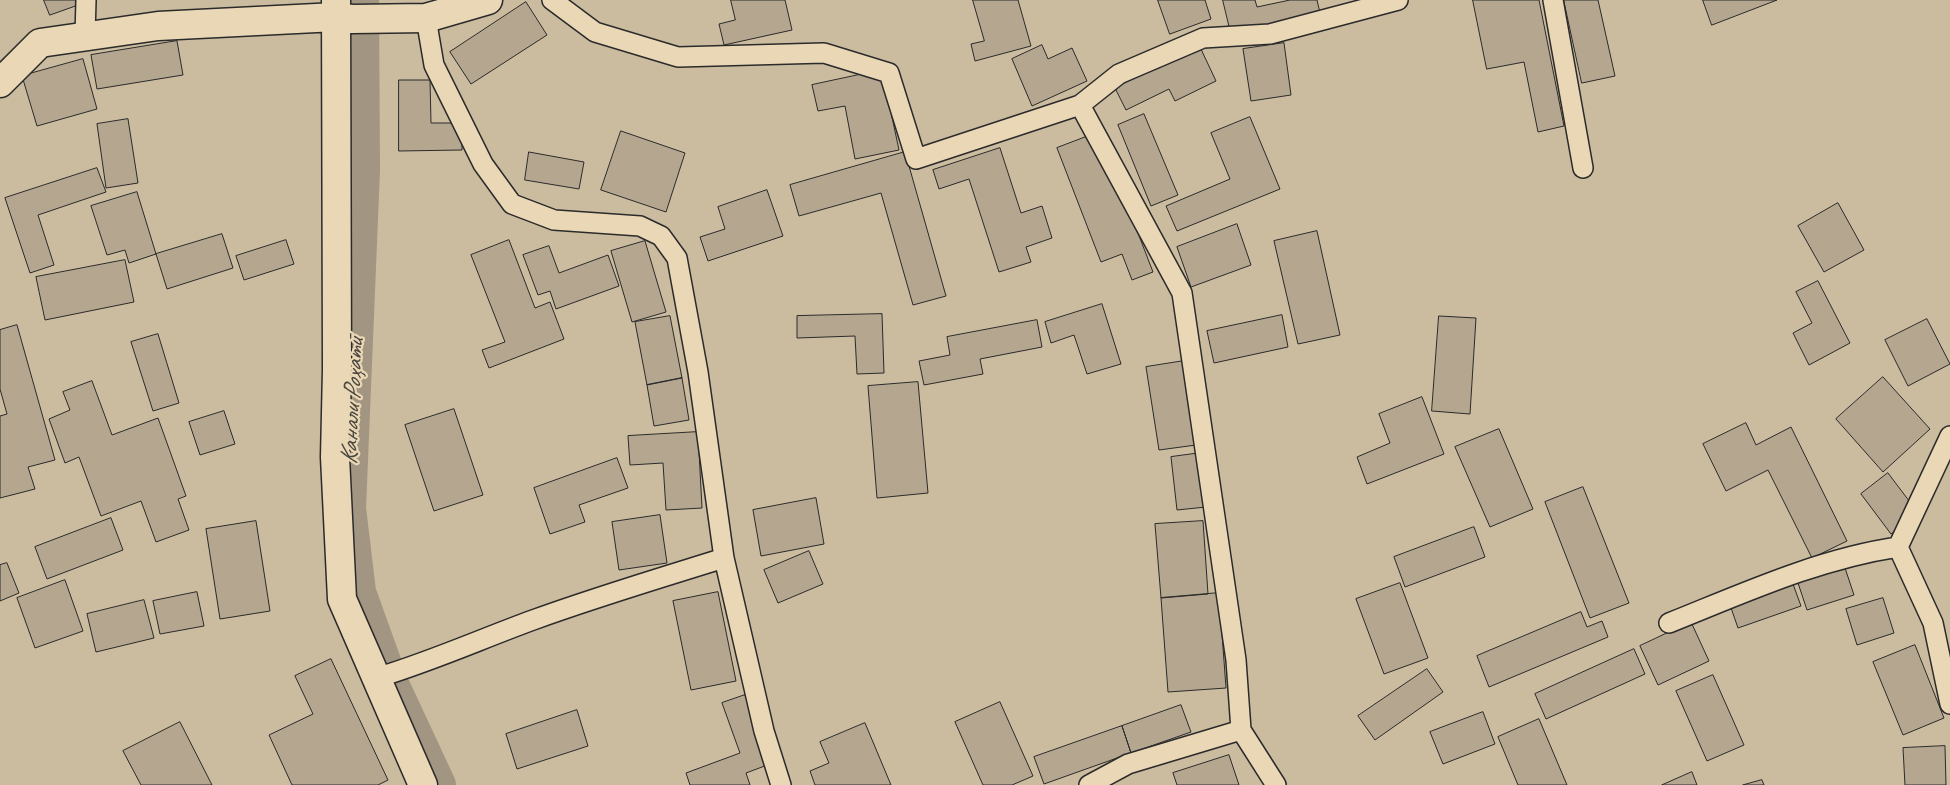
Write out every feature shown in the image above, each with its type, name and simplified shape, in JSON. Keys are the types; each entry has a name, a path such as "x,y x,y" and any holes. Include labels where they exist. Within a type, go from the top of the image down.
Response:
{"street":[{"path":"0,84 40,43 158,26 341,12 417,18 488,0"},
{"path":"341,12 335,457 342,599 381,676 423,785"}],"lane":[{"path":"85,36 86,0"},
{"path":"552,0 595,32 678,57 824,53 890,72 916,159 1080,105 1119,74 1203,38 1270,34 1398,0"},
{"path":"1552,0 1583,168"},
{"path":"417,18 434,65 482,164 512,204 554,220 640,226 661,236 677,258 698,372 724,558 764,731 781,785"},
{"path":"1080,105 1182,293 1236,660 1241,730 1276,785"},
{"path":"1950,436 1898,547 1933,623 1950,704"},
{"path":"1669,623 1808,568 1866,552 1898,547"},
{"path":"381,676 621,589 724,558"},
{"path":"1088,785 1128,764 1241,730"}],"shaded area":[{"path":"0,0 1950,0 1950,785 439,785 411,724 437,785 0,785"}],"building":[{"path":"44,0 80,0 81,4 50,15"},
{"path":"731,0 785,0 792,30 724,45 719,24 735,20"},
{"path":"973,0 1018,0 1031,46 975,61 971,44 984,41"},
{"path":"1158,0 1205,0 1211,19 1170,34"},
{"path":"1223,0 1255,0 1257,7 1290,0 1317,0 1320,13 1231,33"},
{"path":"1473,0 1539,0 1564,126 1538,132 1524,62 1487,69"},
{"path":"1564,0 1598,0 1615,76 1582,83"},
{"path":"1703,0 1777,0 1712,25"},
{"path":"526,2 547,35 471,84 450,52"},
{"path":"177,41 183,75 97,89 91,55"},
{"path":"1284,43 1291,95 1251,101 1243,49"},
{"path":"1042,45 1048,59 1072,48 1087,81 1032,106 1012,59"},
{"path":"1200,47 1216,81 1175,101 1169,89 1126,110 1115,88"},
{"path":"83,59 97,109 37,126 22,76"},
{"path":"882,70 899,150 855,159 845,106 818,111 812,85"},
{"path":"399,80 430,80 431,123 462,123 462,150 399,151"},
{"path":"1144,114 1178,195 1151,206 1118,125"},
{"path":"1250,117 1280,189 1177,231 1166,206 1230,179 1211,133"},
{"path":"128,119 138,183 106,188 97,124"},
{"path":"621,131 685,153 666,212 601,190"},
{"path":"1099,132 1153,272 1132,280 1122,254 1101,262 1057,148"},
{"path":"1000,148 1021,213 1042,206 1052,238 1026,247 1031,262 999,272 969,179 939,189 933,170"},
{"path":"529,152 584,162 579,189 525,180"},
{"path":"905,152 946,296 913,305 881,193 799,216 790,185"},
{"path":"97,168 106,192 38,215 54,265 30,273 5,198"},
{"path":"767,190 783,236 708,261 700,237 725,229 718,207"},
{"path":"137,192 156,254 129,263 125,250 107,255 91,206"},
{"path":"1838,203 1864,250 1824,272 1798,226"},
{"path":"1237,224 1251,265 1191,287 1177,247"},
{"path":"1317,231 1340,335 1298,344 1274,241"},
{"path":"222,234 233,268 167,289 156,254"},
{"path":"286,240 294,264 244,280 236,256"},
{"path":"509,240 535,308 550,302 564,339 489,368 482,350 505,342 471,255"},
{"path":"645,241 666,312 632,322 611,251"},
{"path":"549,246 559,273 608,255 619,286 556,309 550,291 538,295 523,255"},
{"path":"125,260 134,302 45,320 36,277"},
{"path":"1818,281 1850,343 1809,365 1793,333 1812,323 1796,292"},
{"path":"1102,304 1121,364 1087,374 1074,335 1051,343 1045,322"},
{"path":"882,314 884,373 857,374 855,336 797,338 797,316"},
{"path":"1282,315 1288,347 1214,363 1207,331"},
{"path":"670,316 682,378 647,385 635,322"},
{"path":"1439,316 1476,318 1470,414 1432,411"},
{"path":"1927,319 1950,364 1908,386 1885,340"},
{"path":"1037,320 1042,347 980,359 983,374 924,385 919,361 950,355 947,337"},
{"path":"17,325 55,460 28,467 35,489 0,498 0,416 7,414 0,389 0,330"},
{"path":"158,334 179,403 153,411 131,342"},
{"path":"1184,361 1196,445 1159,450 1146,367"},
{"path":"1883,377 1930,429 1883,472 1836,419"},
{"path":"682,378 689,420 654,426 647,385"},
{"path":"92,381 112,435 158,418 186,496 178,499 189,530 156,542 141,501 101,516 79,457 65,463 49,419 70,410 63,392"},
{"path":"918,382 928,493 877,498 868,386"},
{"path":"1422,397 1444,454 1367,484 1357,457 1390,443 1379,414"},
{"path":"454,409 483,495 434,511 405,425"},
{"path":"224,411 235,444 200,455 189,422"},
{"path":"1746,423 1756,445 1791,427 1847,541 1812,558 1768,470 1726,491 1703,444"},
{"path":"1499,429 1533,509 1490,527 1455,447"},
{"path":"698,432 702,508 666,510 663,463 630,465 628,436"},
{"path":"1201,453 1206,507 1177,510 1171,457"},
{"path":"617,458 628,488 579,505 585,522 550,534 534,488"},
{"path":"1888,473 1919,514 1891,534 1861,494"},
{"path":"1583,487 1629,603 1590,618 1545,502"},
{"path":"816,498 824,544 761,556 753,510"},
{"path":"660,515 667,563 619,570 612,522"},
{"path":"111,518 123,550 47,579 35,547"},
{"path":"256,521 270,611 220,619 206,529"},
{"path":"1203,521 1208,594 1161,598 1155,524"},
{"path":"1474,527 1485,557 1405,587 1394,557"},
{"path":"809,551 823,584 778,603 764,570"},
{"path":"7,563 19,593 0,601 0,565"},
{"path":"1845,568 1854,595 1807,610 1798,583"},
{"path":"65,580 83,631 35,648 17,598"},
{"path":"1400,583 1428,658 1384,674 1356,599"},
{"path":"1793,584 1801,606 1738,628 1730,605"},
{"path":"197,592 204,626 160,634 153,601"},
{"path":"718,592 736,681 691,690 673,601"},
{"path":"1219,593 1226,688 1168,692 1161,598"},
{"path":"1883,598 1894,633 1857,645 1846,609"},
{"path":"144,600 154,638 96,652 87,614"},
{"path":"1581,612 1587,627 1602,621 1608,637 1489,687 1477,656"},
{"path":"1691,622 1709,661 1658,685 1640,646"},
{"path":"1915,645 1944,718 1903,735 1873,662"},
{"path":"1634,649 1645,674 1546,719 1535,694"},
{"path":"331,659 388,780 378,785 292,785 269,735 313,714 295,676"},
{"path":"1427,669 1443,692 1375,740 1358,716"},
{"path":"1713,675 1744,745 1707,761 1676,691"},
{"path":"745,695 770,764 746,773 750,785 690,785 686,773 740,753 722,703"},
{"path":"1000,702 1033,776 1012,785 983,785 955,722"},
{"path":"1181,705 1191,732 1131,753 1122,726"},
{"path":"577,710 588,746 517,769 506,734"},
{"path":"1483,712 1495,744 1443,764 1430,732"},
{"path":"1539,719 1567,785 1518,785 1498,737"},
{"path":"180,722 212,785 141,785 123,751"},
{"path":"865,723 891,785 815,785 810,771 829,763 820,742"},
{"path":"1122,726 1131,753 1044,784 1034,757"},
{"path":"1945,746 1946,785 1905,785 1903,748"},
{"path":"1229,755 1239,785 1177,785 1173,773"},
{"path":"1692,772 1697,785 1662,785"},
{"path":"1762,780 1764,785 1743,785"}],"waterway":[{"name":"Канали Роҳатӣ","path":"362,0 363,170 349,508 359,592 392,684 439,785"}]}
